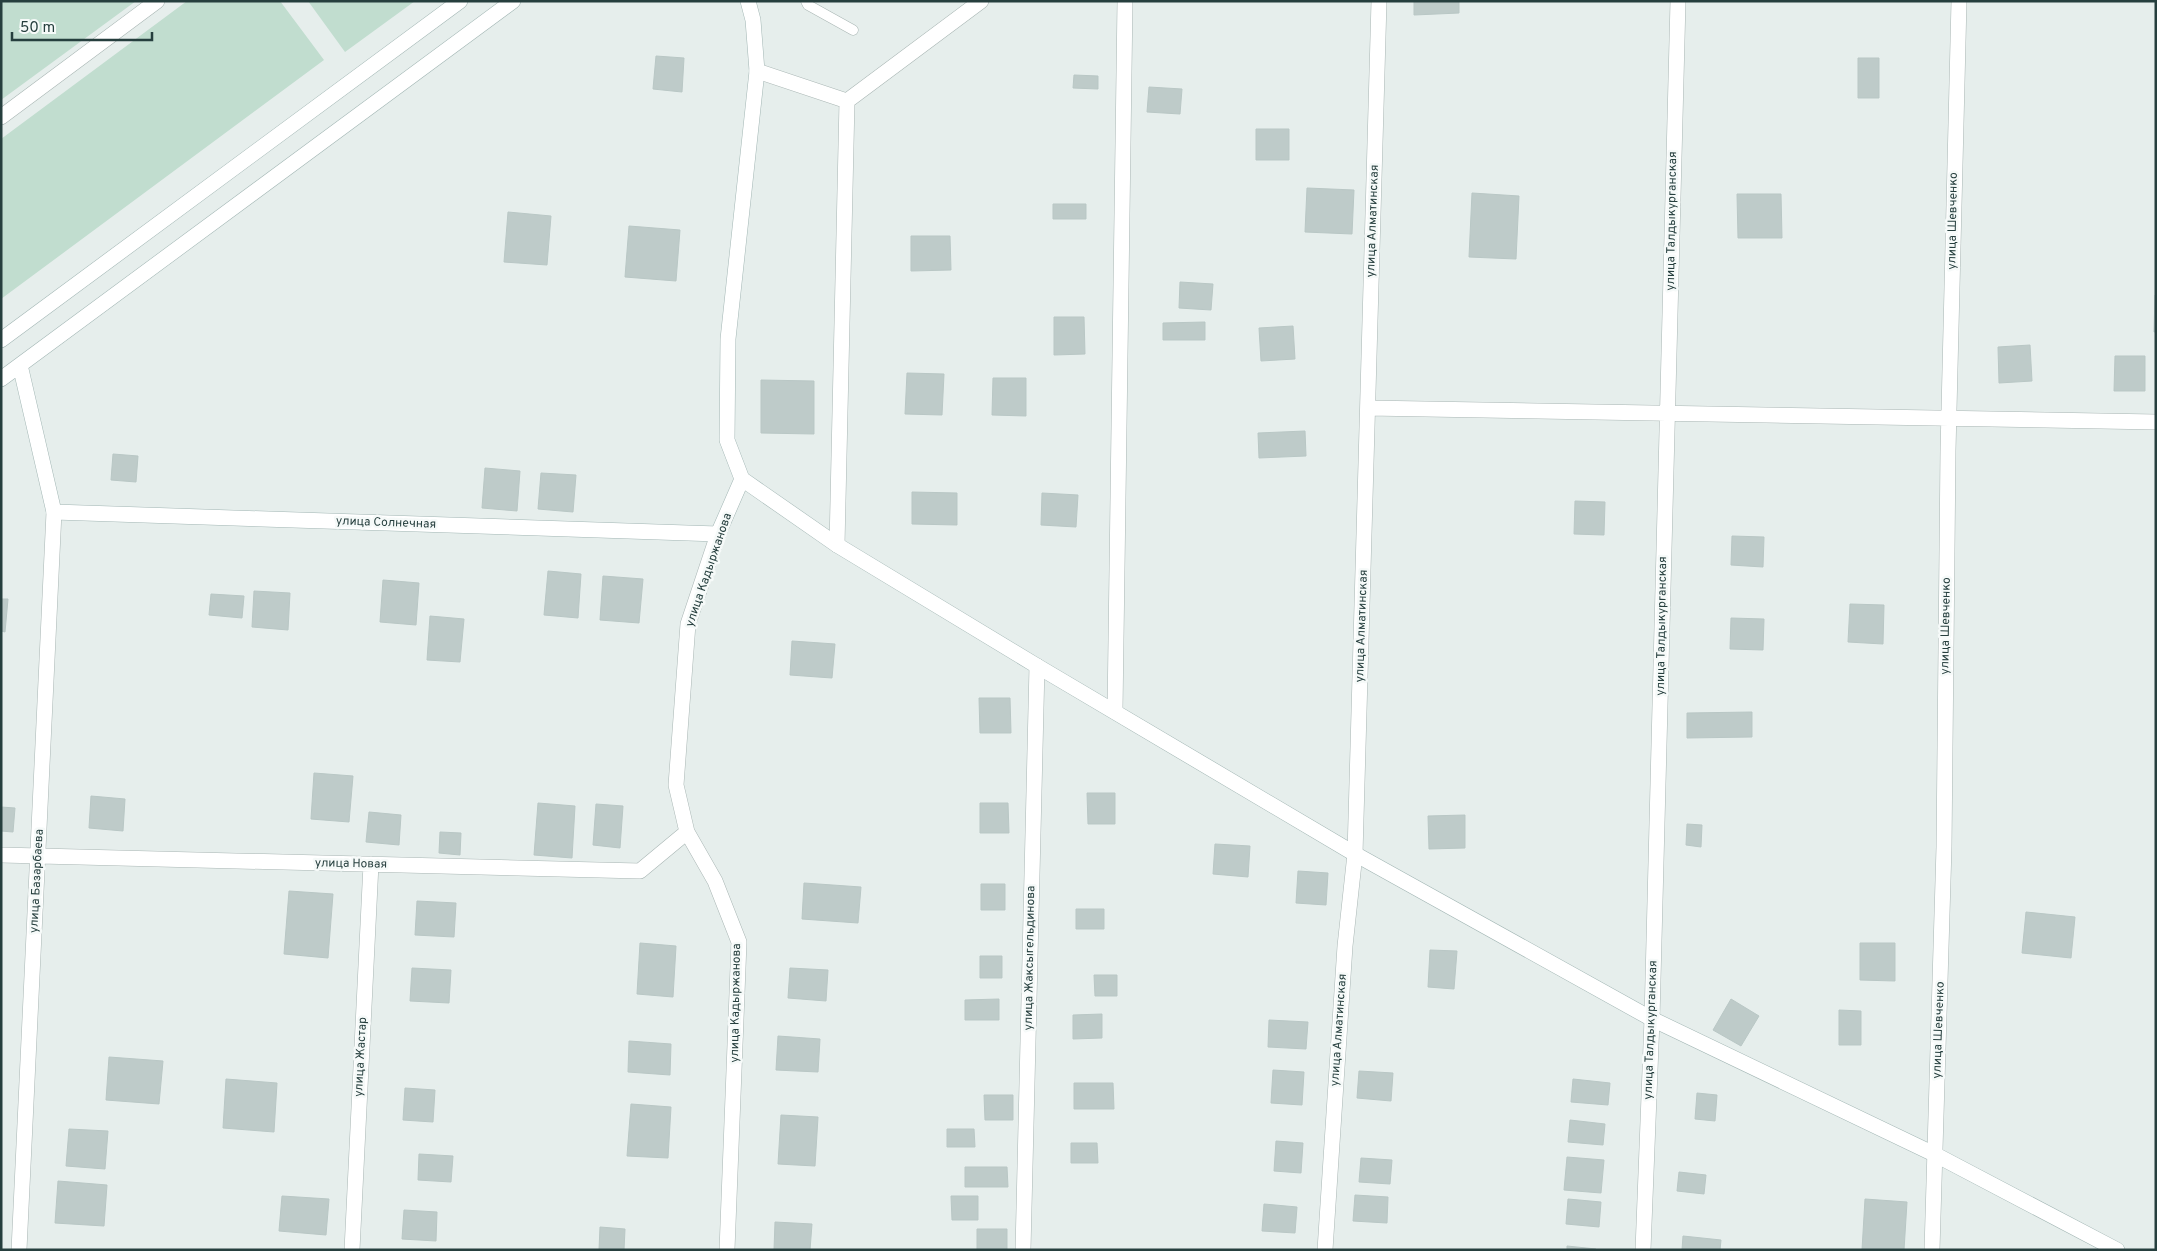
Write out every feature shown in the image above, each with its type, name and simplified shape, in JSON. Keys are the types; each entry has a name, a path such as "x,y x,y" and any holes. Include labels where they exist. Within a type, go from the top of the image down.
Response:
{"street":[{"path":"1,117 157,1"},
{"path":"1,340 460,1"},
{"path":"1,379 496,6 513,1"},
{"path":"748,1 753,20 757,70 728,339 727,440 742,479 837,545 1036,666 1355,854 1652,1019 1936,1154 2117,1250"},
{"path":"847,101 981,1"},
{"path":"1115,711 1125,1"},
{"name":"улица Алматинская","path":"1325,1250 1345,946 1355,854 1379,1"},
{"name":"улица Талдыкурганская","path":"1643,1250 1652,1019 1678,1"},
{"name":"улица Шевченко","path":"1932,1250 1944,847 1949,417 1958,1"},
{"path":"757,70 847,101"},
{"path":"837,545 847,101"},
{"name":"улица Базарбаева","path":"19,1250 54,512 20,365"},
{"path":"1368,408 2156,422"},
{"name":"улица Кадыржанова","path":"727,1250 739,942 715,881 687,832 676,786 688,624 718,534 742,479"},
{"name":"улица Солнечная","path":"54,512 718,534"},
{"name":"улица Жаксыгельдинова","path":"1023,1250 1036,666"},
{"name":"улица Новая","path":"1,855 640,871 687,832"},
{"name":"улица Жастар","path":"352,1250 370,864"}],"lane":[{"path":"806,1 808,5 853,30"}],"green space":[{"path":"1,1 136,1 1,100"},
{"path":"187,1 280,1 324,60 1,299 1,139"},
{"path":"308,1 415,1 345,52"}],"building":[{"path":"1414,1 1459,1 1459,13 1414,15"},
{"path":"656,56 684,58 682,92 653,89"},
{"path":"1858,58 1879,58 1879,98 1858,98"},
{"path":"1074,75 1098,76 1098,89 1073,88"},
{"path":"1149,87 1182,89 1180,114 1147,112"},
{"path":"1256,129 1289,129 1289,160 1256,160"},
{"path":"1307,188 1354,190 1352,234 1305,232"},
{"path":"1472,193 1519,196 1516,259 1469,257"},
{"path":"1737,194 1781,194 1782,238 1738,238"},
{"path":"1053,204 1086,204 1086,219 1053,219"},
{"path":"508,212 551,216 547,265 504,262"},
{"path":"629,226 680,230 676,281 625,277"},
{"path":"911,236 950,236 951,270 911,271"},
{"path":"1180,282 1213,284 1211,310 1179,308"},
{"path":"2155,295 2156,332 2154,332"},
{"path":"1054,317 1084,317 1085,354 1054,355"},
{"path":"1205,322 1205,340 1163,340 1163,323"},
{"path":"1293,326 1295,359 1261,361 1259,328"},
{"path":"2030,345 2032,381 1999,383 1998,347"},
{"path":"2115,356 2145,356 2145,391 2114,391"},
{"path":"907,373 944,374 942,415 905,414"},
{"path":"993,378 1026,378 1026,416 992,415"},
{"path":"761,380 814,381 814,434 761,433"},
{"path":"1305,431 1306,456 1259,458 1258,433"},
{"path":"113,454 138,456 136,482 111,480"},
{"path":"485,468 520,471 517,511 482,508"},
{"path":"541,473 576,475 573,512 538,509"},
{"path":"912,492 957,493 957,525 912,524"},
{"path":"1042,493 1078,495 1076,527 1041,525"},
{"path":"1575,501 1605,502 1604,535 1574,534"},
{"path":"1732,536 1764,537 1763,567 1731,565"},
{"path":"548,571 581,574 578,618 544,615"},
{"path":"603,576 643,579 639,623 600,620"},
{"path":"383,580 419,583 416,625 380,622"},
{"path":"254,591 290,593 288,630 252,627"},
{"path":"211,594 244,596 242,618 209,615"},
{"path":"1,599 8,599 5,632 1,631"},
{"path":"1850,604 1884,605 1883,644 1848,642"},
{"path":"430,616 464,619 460,662 427,660"},
{"path":"1731,618 1764,619 1763,650 1730,649"},
{"path":"792,641 835,644 832,678 790,675"},
{"path":"979,698 1010,698 1011,733 980,733"},
{"path":"1752,712 1752,737 1687,738 1687,713"},
{"path":"314,773 353,776 349,822 311,819"},
{"path":"1087,793 1115,793 1115,824 1088,824"},
{"path":"91,796 125,799 123,831 89,828"},
{"path":"538,803 575,806 572,858 534,855"},
{"path":"980,803 1008,803 1009,833 980,833"},
{"path":"596,804 623,806 620,848 593,845"},
{"path":"1,807 15,808 13,832 1,831"},
{"path":"369,812 401,815 399,845 366,842"},
{"path":"1465,815 1465,848 1429,849 1428,816"},
{"path":"1687,824 1702,825 1701,847 1686,845"},
{"path":"440,832 461,833 460,855 439,853"},
{"path":"1215,844 1250,846 1248,877 1213,874"},
{"path":"1298,871 1328,873 1326,905 1296,903"},
{"path":"804,883 861,887 858,923 802,919"},
{"path":"981,884 1005,884 1005,910 981,910"},
{"path":"289,891 333,894 328,958 284,954"},
{"path":"417,901 456,903 454,937 415,935"},
{"path":"1076,909 1104,909 1104,929 1076,929"},
{"path":"2026,912 2075,917 2071,958 2022,953"},
{"path":"640,943 676,946 673,997 637,994"},
{"path":"1860,943 1895,943 1895,981 1860,980"},
{"path":"1430,950 1457,951 1454,989 1428,987"},
{"path":"980,956 1002,956 1002,978 980,978"},
{"path":"412,968 451,970 449,1003 410,1001"},
{"path":"790,968 828,970 826,1001 788,998"},
{"path":"1094,975 1117,975 1117,996 1095,996"},
{"path":"999,999 999,1020 965,1020 965,1000"},
{"path":"1731,999 1759,1016 1741,1046 1713,1030"},
{"path":"1839,1010 1861,1011 1861,1045 1839,1045"},
{"path":"1102,1014 1102,1038 1073,1039 1073,1015"},
{"path":"1269,1020 1308,1022 1306,1049 1268,1047"},
{"path":"778,1036 820,1039 818,1072 776,1070"},
{"path":"629,1041 671,1044 670,1075 628,1072"},
{"path":"109,1057 163,1061 159,1104 106,1100"},
{"path":"1273,1070 1304,1072 1302,1105 1271,1103"},
{"path":"1359,1071 1393,1073 1391,1101 1357,1098"},
{"path":"226,1079 277,1083 274,1132 223,1128"},
{"path":"1573,1079 1610,1083 1608,1105 1571,1102"},
{"path":"1074,1083 1113,1083 1114,1109 1074,1109"},
{"path":"405,1088 435,1090 433,1122 403,1120"},
{"path":"1697,1093 1717,1095 1715,1121 1695,1119"},
{"path":"984,1095 1013,1095 1013,1120 985,1120"},
{"path":"631,1104 671,1107 668,1158 627,1156"},
{"path":"781,1115 818,1117 815,1166 778,1164"},
{"path":"1570,1120 1605,1124 1603,1145 1568,1142"},
{"path":"69,1129 108,1131 105,1169 66,1166"},
{"path":"947,1129 974,1129 975,1147 947,1147"},
{"path":"1276,1141 1303,1143 1301,1173 1274,1171"},
{"path":"1071,1143 1097,1143 1098,1163 1071,1163"},
{"path":"419,1154 453,1156 451,1182 418,1180"},
{"path":"1567,1157 1604,1160 1601,1193 1564,1190"},
{"path":"1361,1158 1392,1160 1390,1184 1359,1182"},
{"path":"965,1167 1007,1167 1008,1187 965,1187"},
{"path":"1679,1172 1706,1175 1704,1194 1677,1191"},
{"path":"58,1181 107,1185 104,1226 55,1223"},
{"path":"1355,1195 1388,1197 1387,1223 1353,1221"},
{"path":"282,1196 329,1199 326,1235 279,1231"},
{"path":"951,1196 978,1196 978,1220 952,1220"},
{"path":"1568,1199 1601,1202 1599,1227 1566,1224"},
{"path":"1865,1199 1907,1202 1904,1250 1862,1250"},
{"path":"1264,1204 1297,1207 1295,1233 1262,1231"},
{"path":"404,1210 437,1212 436,1241 402,1239"},
{"path":"775,1222 812,1224 810,1250 774,1250"},
{"path":"600,1227 625,1229 624,1250 599,1250"},
{"path":"977,1229 1007,1229 1007,1250 977,1250"},
{"path":"1683,1236 1721,1240 1720,1250 1682,1250"},
{"path":"1567,1246 1596,1249 1596,1250 1567,1250"}]}
